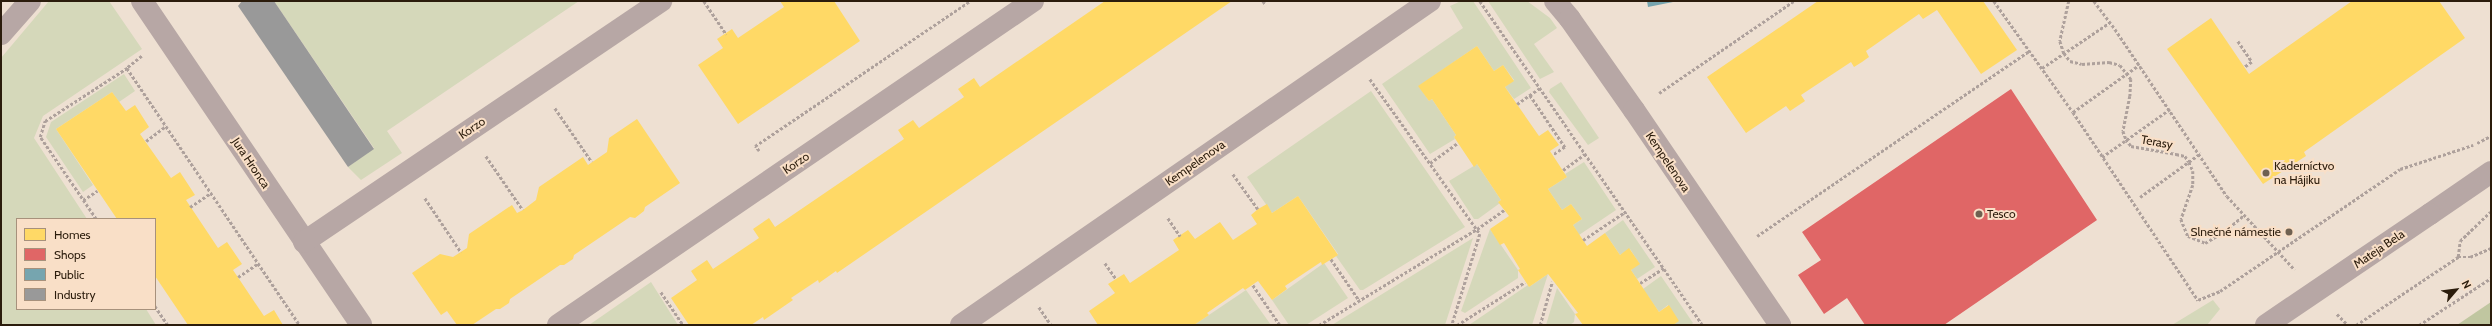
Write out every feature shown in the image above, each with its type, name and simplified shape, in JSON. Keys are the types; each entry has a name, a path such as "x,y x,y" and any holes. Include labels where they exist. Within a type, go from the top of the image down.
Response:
{"street":[{"path":"1,34 30,1"},
{"name":"Jura Hronca","path":"142,1 361,325"},
{"name":"Korzo","path":"304,242 661,1"},
{"name":"Korzo","path":"558,325 1033,1"},
{"name":"Kempelenova","path":"961,325 1430,1"},
{"name":"Kempelenova","path":"1555,1 1570,19 1634,110 1780,325"},
{"name":"Mateja Bela","path":"2266,325 2491,172"}],"path":[{"path":"704,1 726,34"},
{"path":"776,177 755,146 970,1"},
{"path":"1263,1 1266,5"},
{"path":"1480,1 1702,325"},
{"path":"1634,110 1794,1"},
{"path":"1994,1 2073,112 2198,300 2220,291 2400,169 2468,148"},
{"path":"2069,1 2060,41 2064,53 2070,61 2082,64 2109,62 2120,65 2128,73"},
{"path":"2094,1 2201,153 2228,196 2255,228"},
{"path":"2042,68 2109,23"},
{"path":"2238,41 2252,62 2245,67"},
{"path":"1731,254 2029,51"},
{"path":"95,218 40,137 45,120 127,68 144,54"},
{"path":"1352,54 1480,234 1452,325"},
{"path":"2073,112 2140,65"},
{"path":"127,68 300,325"},
{"name":"Terasy","path":"2128,73 2132,84 2123,131 2126,139 2131,146 2185,156 2189,162"},
{"path":"538,84 592,162"},
{"path":"1517,104 1540,88"},
{"path":"1530,95 1564,147 1553,155"},
{"path":"2102,157 2170,109"},
{"path":"146,141 166,126"},
{"path":"469,130 522,210"},
{"path":"1430,162 1458,143"},
{"path":"1216,149 1258,209"},
{"path":"2140,197 2201,153"},
{"path":"1563,170 1585,154"},
{"path":"2189,162 2193,172 2194,185 2181,219 2188,236 2204,243 2225,231 2244,215"},
{"path":"408,172 461,252"},
{"path":"83,200 97,191"},
{"path":"190,207 211,193"},
{"path":"1319,325 1477,229 1504,210"},
{"path":"2458,257 2460,241 2491,211"},
{"path":"1583,240 1625,212"},
{"path":"2356,325 2458,257 2470,257 2491,248"},
{"path":"1331,259 1359,300"},
{"path":"238,277 259,263"},
{"path":"645,266 683,325"},
{"path":"1640,284 1664,268"},
{"path":"2419,325 2491,278"},
{"path":"1457,325 1526,282"},
{"path":"1540,325 1552,282"},
{"path":"1253,285 1280,325"},
{"path":"156,307 168,325"}],"green space":[{"path":"49,1 109,1 142,49 43,116 34,138 86,218 16,218 16,310 147,310 156,325 1,325 1,58"},
{"path":"274,1 579,1 387,131 402,153 361,180 348,167 374,148"},
{"path":"1461,1 1473,1 1531,88 1514,99 1505,87 1514,80 1503,65 1494,71 1477,46 1419,86 1429,101 1432,99 1456,135 1454,137 1455,139 1430,154 1382,84 1463,28 1450,6"},
{"path":"1488,1 1527,1 1550,18 1557,28 1534,44 1554,72 1540,79"},
{"path":"124,74 135,91 119,102 112,92 56,129 93,185 83,192 46,137 51,122"},
{"path":"1561,82 1599,138 1588,145 1549,92 1550,89"},
{"path":"1371,91 1465,227 1363,290 1360,290 1336,256 1338,254 1298,196 1272,213 1247,177"},
{"path":"1584,162 1616,210 1579,235 1573,225 1582,219 1571,204 1562,210 1548,189 1567,177 1565,174"},
{"path":"1477,164 1501,200 1498,202 1500,203 1478,219 1474,219 1449,181"},
{"path":"1623,220 1655,267 1637,279 1631,270 1639,263 1630,249 1620,255 1605,233"},
{"path":"1490,229 1518,270 1518,278 1465,313 1461,311"},
{"path":"1473,238 1445,325 1332,325"},
{"path":"1324,263 1348,298 1306,325 1289,325 1272,300"},
{"path":"1548,274 1532,325 1469,325 1528,285 1529,287"},
{"path":"1661,276 1693,323 1691,325 1673,325 1668,305 1659,312 1643,289"},
{"path":"651,282 678,325 589,325"},
{"path":"1557,288 1575,314 1574,322 1570,325 1546,325"},
{"path":"1246,290 1271,325 1194,325"},
{"path":"2213,300 2220,309 2207,325 2172,325"},
{"path":"2491,302 2491,325 2457,325"}],"building: Homes":[{"path":"780,1 834,1 860,41 738,124 698,65 723,48 717,39 732,29 738,38 784,7"},
{"path":"1105,1 1232,1 837,273 836,271 819,283 818,280 791,298 793,300 764,320 763,317 751,325 689,325 671,298 697,280 691,271 707,260 713,269 759,238 753,229 769,218 775,227 904,139 898,130 913,120 919,128 964,97 958,89 974,78 980,87"},
{"path":"1818,1 1983,1 2017,50 1981,74 1937,10 1923,19 1919,14 1866,51 1869,57 1862,62 1854,67 1851,62 1801,95 1805,101 1790,111 1786,106 1746,133 1707,77"},
{"path":"2352,1 2439,1 2465,38 2304,152 2306,156 2263,184 2167,49 2211,18 2249,74"},
{"path":"1477,46 1494,71 1503,65 1514,81 1505,87 1539,136 1548,130 1559,145 1550,151 1567,177 1548,189 1562,210 1571,204 1582,219 1573,225 1587,246 1605,233 1620,255 1629,248 1640,264 1631,270 1659,312 1669,305 1679,321 1673,325 1583,325 1575,314 1578,313 1548,274 1529,287 1504,243 1500,245 1490,229 1509,216 1498,202 1501,200 1477,164 1474,167 1454,137 1456,135 1432,99 1429,101 1418,86"},
{"path":"112,92 126,111 135,105 149,127 140,134 171,178 180,172 195,195 186,200 218,248 227,242 242,264 233,270 264,316 274,310 283,325 188,325 156,277 156,218 116,218 56,129"},
{"path":"637,119 680,183 645,207 644,211 635,218 630,217 574,255 573,259 564,265 560,265 510,299 509,303 500,309 496,309 472,325 457,325 447,311 441,315 412,273 440,254 453,257 467,248 469,234 512,205 517,213 523,210 536,200 539,187 583,157 588,165 607,152 609,138"},
{"path":"1298,196 1338,255 1322,265 1321,262 1285,286 1287,289 1272,300 1258,281 1245,290 1243,288 1207,313 1209,315 1194,325 1098,325 1089,311 1115,293 1108,284 1124,274 1130,283 1179,250 1173,240 1188,230 1195,239 1220,222 1233,240 1257,224 1251,215 1258,209 1267,204 1272,213"}],"building: Shops":[{"path":"2011,89 2097,220 1944,325 1865,325 1847,298 1824,314 1798,275 1821,260 1802,232"}],"building: Public":[{"path":"1647,1 1673,1 1673,2 1648,7"}],"building: Industry":[{"path":"242,1 274,1 374,149 348,167 238,6"}],"place":[{"name":"Kaderníctvo na Hájiku","path":"2266,173"},
{"name":"Tesco","path":"1979,214"},
{"name":"Slnečné námestie","path":"2289,232"}]}
